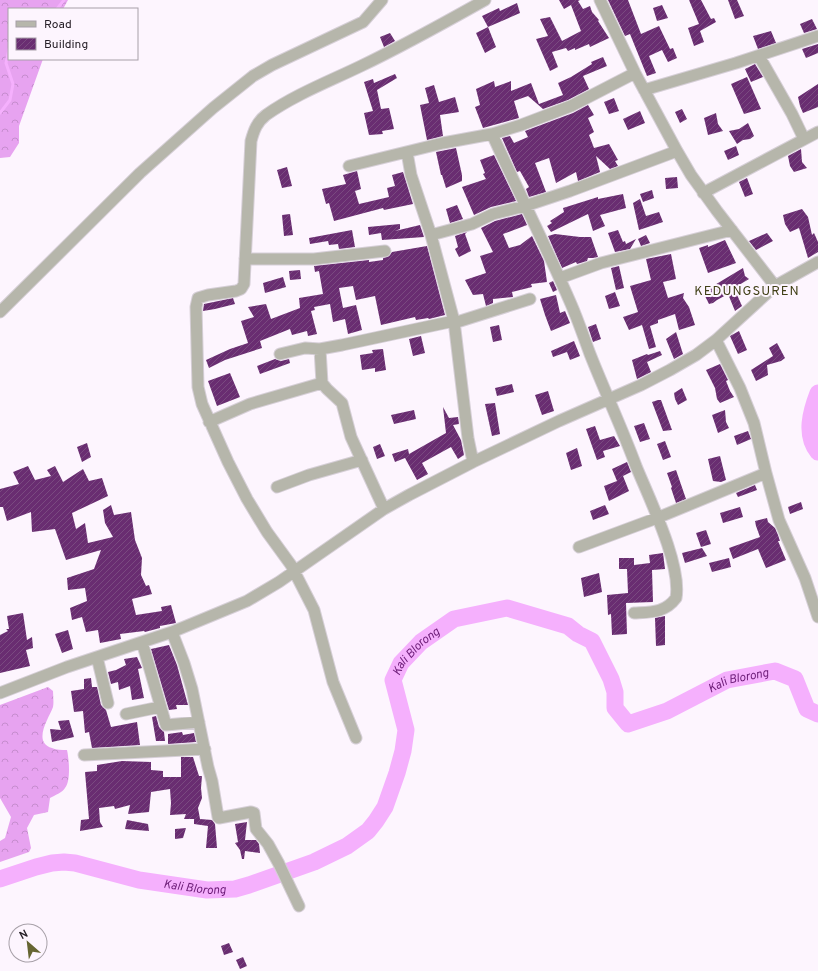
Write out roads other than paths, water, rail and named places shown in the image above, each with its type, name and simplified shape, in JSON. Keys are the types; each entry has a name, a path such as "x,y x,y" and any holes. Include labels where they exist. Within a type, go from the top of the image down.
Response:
{"street":[{"path":"0,312 140,173 213,108 253,76 272,65 363,22 382,0"},
{"path":"356,738 333,682 314,610 295,571 267,532 250,504 228,462 202,404 198,387 196,341 197,302 198,298 203,296 236,291 241,289 244,284 251,141 256,126 260,120 305,92 363,66 485,0"},
{"path":"600,0 635,73 677,151 703,193 775,286"},
{"path":"644,90 759,56 805,39 818,36"},
{"path":"759,56 792,114 804,139"},
{"path":"349,166 492,134 571,106 635,73"},
{"path":"703,193 818,132"},
{"path":"492,134 560,278 610,399 667,544 675,576 676,598 668,607 658,612 634,612"},
{"path":"431,235 570,191 677,151"},
{"path":"407,152 411,175 431,235 454,322 468,438 473,462"},
{"path":"560,278 601,263 732,230"},
{"path":"245,260 314,259 385,251"},
{"path":"0,692 172,632 248,601 279,582 384,510 428,485 559,421 610,399 670,370 696,355 716,340 775,286 818,262"},
{"path":"280,354 305,348 320,349 454,322 530,299"},
{"path":"716,340 740,388 751,416 779,520 805,578 818,617"},
{"path":"320,349 322,383 342,403 350,432 384,510"},
{"path":"209,422 250,404 322,383"},
{"path":"277,487 309,475 362,460"},
{"path":"579,547 657,518 766,473"},
{"path":"172,632 189,677 212,781 218,817 227,817 253,812 256,815 256,829 268,844 299,906"},
{"path":"142,642 166,725 199,722"},
{"path":"97,657 108,703"},
{"path":"126,714 160,707"},
{"path":"84,755 204,749"}],"waterway":[{"path":"58,8 64,0"},
{"path":"0,113 10,100 13,84 6,63 8,54"},
{"name":"Kali Blorong","path":"818,393 813,407 810,423 811,438 818,452"},
{"name":"Kali Blorong","path":"0,879 36,867 64,862 75,863 139,880 207,890 235,889 314,862 347,846 368,831 376,821 385,807 397,773 403,751 406,730 393,680 401,663 421,642 454,619 507,608 568,626 578,634 592,641 611,679 615,692 615,708 628,724 667,711 727,680 775,671 795,679 807,709 818,714"}],"district":[{"name":"KEDUNGSUREN","path":"747,290"}]}
